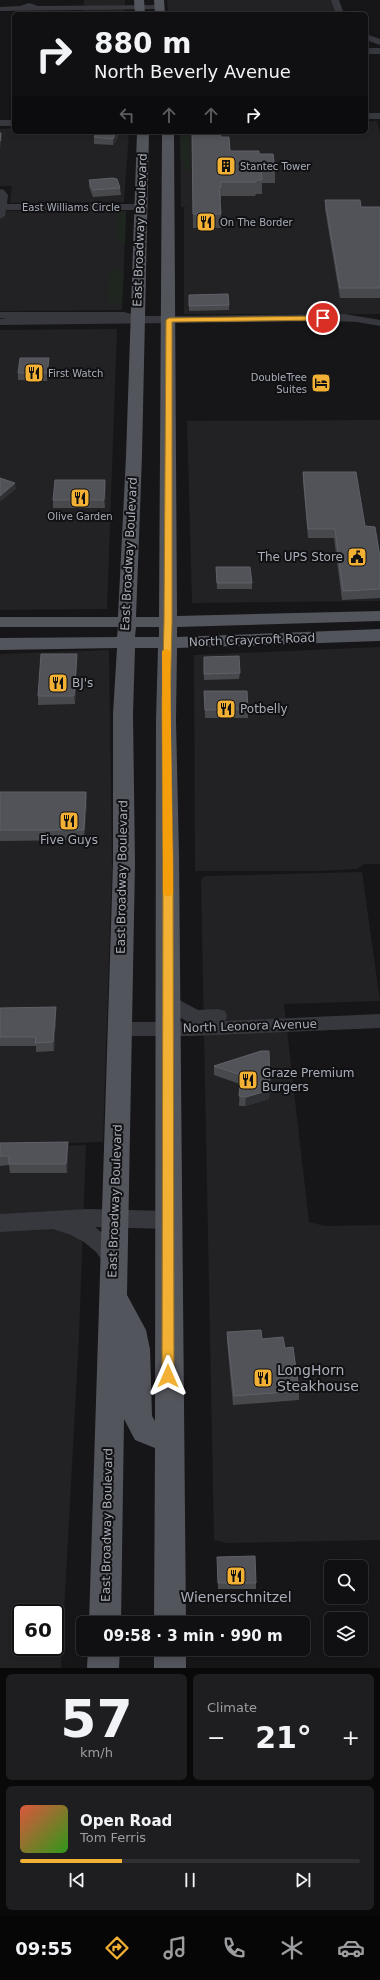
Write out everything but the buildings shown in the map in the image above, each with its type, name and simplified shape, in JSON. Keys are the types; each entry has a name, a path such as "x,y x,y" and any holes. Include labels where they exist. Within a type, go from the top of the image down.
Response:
{"main road":[{"name":"East Broadway Boulevard","path":"105,1616 124,863 122,769 125,642 138,319 141,202 151,170 143,134"},
{"path":"159,228 168,206 168,134"},
{"path":"151,170 158,199 168,206"},
{"path":"141,202 152,210 159,228 169,320 167,642 170,1616"},
{"name":"North Craycroft Road","path":"0,622 168,622 380,616"},
{"name":"North Craycroft Road","path":"0,644 167,642 380,635"},
{"path":"113,1295 132,1330 136,1349 138,1416 141,1427 147,1433 156,1436 169,1436"},
{"path":"103,1668 104,1656"},
{"path":"170,1656 170,1668"}],"street":[{"path":"335,0 339,12"},
{"path":"0,9 29,7 160,7"},
{"path":"368,38 380,42"},
{"path":"368,51 380,51"},
{"path":"368,56 380,55"},
{"path":"368,116 380,116"},
{"path":"0,123 12,123"},
{"name":"East Williams Circle","path":"0,192 3,195 1,212 141,202"},
{"path":"0,315 124,315 138,319"},
{"path":"0,322 138,319 338,318 368,320 380,323"},
{"name":"North Leonora Avenue","path":"168,1001 195,1017 238,1021"},
{"name":"North Leonora Avenue","path":"120,1029 168,1029 238,1021 320,1018 380,1012"},
{"name":"North Leonora Avenue","path":"320,1018 380,1022"},
{"path":"0,1222 88,1218 169,1220"},
{"path":"41,1221 64,1224 87,1232 98,1240 114,1259"}],"shaded area":[{"path":"84,0 125,0 124,12 83,12"},
{"path":"167,0 332,0 336,12 168,12"},
{"path":"377,121 380,133 380,314 184,314 184,208 188,208 181,207 180,134 368,134 368,122"},
{"path":"12,128 12,134 129,134 124,202 10,203 12,186 0,186 0,129"},
{"path":"180,134 189,134 190,170 185,170 185,165 181,161"},
{"path":"0,211 126,211 122,310 0,311"},
{"path":"116,211 126,211 125,243 117,243 118,220 123,218 115,216"},
{"path":"114,270 124,270 122,303 107,303 109,273 114,273"},
{"path":"117,329 107,609 0,610 0,330"},
{"path":"380,420 380,601 192,603 187,421"},
{"path":"380,647 380,864 364,864 357,869 319,871 195,871 194,655"},
{"path":"109,650 112,868 103,1142 0,1145 0,654"},
{"path":"362,872 380,1001 284,1004 309,1222 325,1226 380,1225 380,1540 226,1543 214,1540 201,880 205,876"},
{"path":"86,1145 79,1336 64,1613 64,1604 12,1604 12,1656 62,1656 61,1668 0,1668 0,1148"}],"slow traffic":[{"path":"166,651 168,894"}],"place":[{"name":"Stantec Tower","path":"226,166"},
{"name":"On The Border","path":"206,222"},
{"name":"First Watch","path":"34,373"},
{"name":"DoubleTree Suites","path":"321,383"},
{"name":"Olive Garden","path":"80,498"},
{"name":"The UPS Store","path":"357,557"},
{"name":"BJ's","path":"58,683"},
{"name":"Potbelly","path":"226,709"},
{"name":"Five Guys","path":"69,821"},
{"name":"Graze Premium Burgers","path":"248,1080"},
{"name":"LongHorn Steakhouse","path":"263,1378"},
{"name":"Wienerschnitzel","path":"236,1576"}],"route":[{"path":"168,1376 168,857 166,656 168,622 169,320 323,318"}]}
